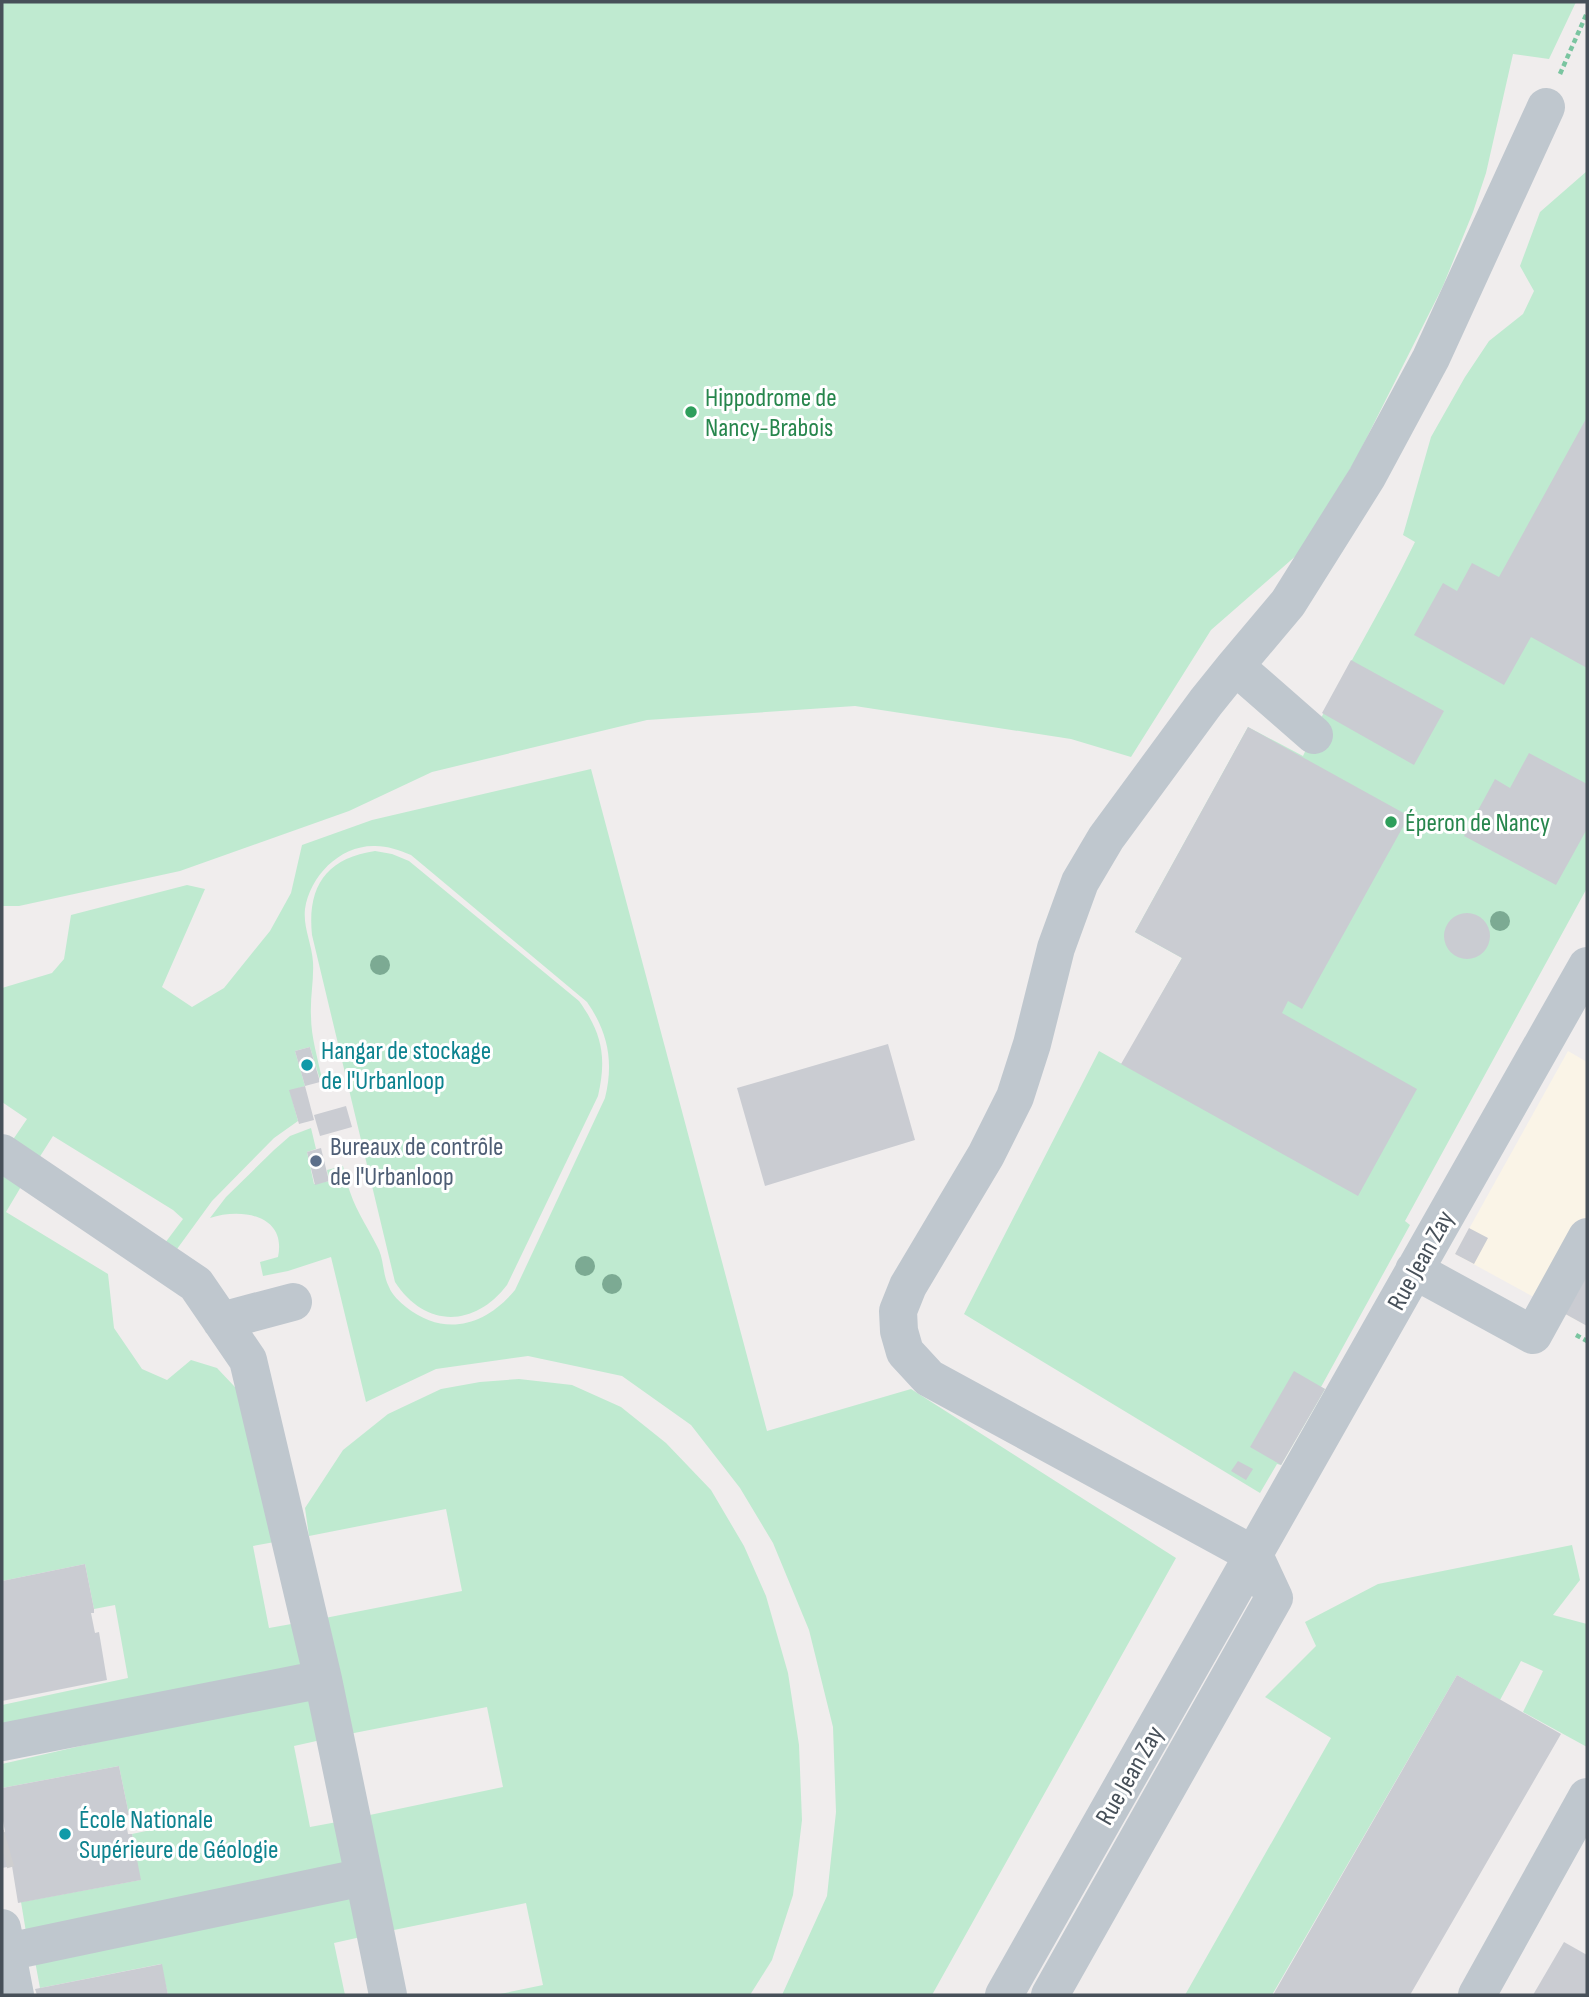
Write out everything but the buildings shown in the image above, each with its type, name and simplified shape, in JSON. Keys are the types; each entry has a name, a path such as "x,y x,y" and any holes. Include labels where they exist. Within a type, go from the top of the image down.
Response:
{"street":[{"path":"1254,1555 929,1378 905,1352 899,1331 898,1311 908,1286 986,1155 1015,1097 1032,1044 1056,948 1080,882 1106,838 1206,702 1288,603 1367,478 1431,358 1546,107"},
{"path":"1235,666 1314,735"},
{"name":"Rue Jean Zay","path":"1004,1995 1587,966"},
{"path":"2,1153 196,1284 248,1360 323,1679 388,1995"},
{"path":"1414,1270 1533,1335 1587,1237"},
{"path":"221,1321 293,1302"},
{"name":"Rue Jean Zay","path":"1050,1995 1274,1598 1254,1555"},
{"path":"2,1742 323,1679"},
{"path":"1477,1995 1587,1797"},
{"path":"15,1995 4,1940 364,1877"}],"path":[{"path":"1546,107 1587,13"}],"shaded area":[{"path":"1568,1051 1587,1062 1587,1326 1455,1254"}],"green space":[{"name":"Hippodrome de Nancy-Brabois","path":"2,2 1576,2 1549,59 1513,54 1486,173 1473,212 1443,286 1355,461 1298,554 1211,630 1131,757 1071,739 855,706 647,720 432,772 349,811 180,871 19,906 2,906"},
{"name":"Éperon de Nancy","path":"1587,171 1587,888 1405,1221 1410,1225 1321,1387 1325,1389 1281,1465 1277,1464 1260,1493 964,1314 1099,1051 1122,1064 1182,958 1135,932 1248,727 1303,756 1415,542 1403,535 1431,437 1489,341 1523,314 1534,291 1520,266 1540,212"},
{"path":"591,769 767,1431 911,1389 1176,1558 932,1995 782,1995 827,1896 836,1812 833,1727 809,1630 773,1543 740,1488 691,1425 622,1376 528,1356 436,1369 366,1402 331,1257 263,1276 260,1262 278,1257 279,1243 275,1231 268,1223 247,1215 210,1218 226,1197 274,1150 290,1136 311,1128 316,1149 307,1152 314,1184 329,1181 327,1170 343,1166 353,1200 379,1250 387,1283 399,1301 421,1317 450,1324 478,1319 491,1312 515,1290 605,1098 609,1072 607,1048 600,1025 587,1002 411,855 384,847 362,847 339,857 320,874 313,885 305,909 313,962 311,1024 322,1079 320,1080 310,1047 295,1051 305,1086 290,1091 298,1121 274,1138 212,1201 177,1249 165,1243 183,1219 173,1210 53,1136 39,1158 12,1141 27,1119 2,1102 2,988 52,973 64,959 71,915 187,885 205,889 162,987 192,1007 224,988 270,931 291,893 302,845 372,820"},
{"path":"375,851 409,861 579,1001 593,1024 600,1046 602,1069 598,1096 507,1285 480,1309 465,1315 435,1315 407,1297 395,1282 312,935 313,903 323,878 344,860"},
{"path":"2,1171 22,1185 6,1212 108,1274 114,1328 142,1369 167,1380 191,1360 217,1368 250,1403 280,1541 253,1546 269,1628 297,1623 305,1665 2,1724 2,1705 128,1678 115,1605 94,1609 85,1564 2,1581"},
{"path":"519,1379 572,1385 621,1407 666,1443 711,1490 744,1546 766,1596 788,1673 799,1745 802,1820 793,1895 772,1960 750,1995 495,1995 543,1985 526,1903 389,1931 365,1816 503,1787 487,1707 349,1734 325,1618 462,1591 446,1509 309,1536 305,1508 343,1450 388,1414 441,1389"},
{"path":"1572,1545 1580,1580 1553,1615 1587,1624 1587,1747 1523,1712 1543,1671 1521,1661 1500,1700 1457,1675 1272,1995 1185,1995 1331,1738 1265,1697 1316,1646 1305,1622 1378,1584"},
{"path":"312,1693 321,1740 294,1746 310,1827 337,1822 346,1866 26,1932 21,1902 140,1880 132,1834 146,1831 142,1813 129,1815 119,1766 2,1788 2,1764"},
{"path":"351,1890 361,1937 334,1943 345,1995 168,1995 161,1964 40,1988 35,1961"}],"tunnel":[{"path":"2,1850 9,1848"}],"place":[{"name":"Hippodrome de Nancy-Brabois","path":"691,412"},
{"name":"Éperon de Nancy","path":"1391,822"},
{"name":"Hangar de stockage de l'Urbanloop","path":"307,1065"},
{"name":"Bureaux de contrôle de l'Urbanloop","path":"316,1161"},
{"name":"École Nationale Supérieure de Géologie","path":"65,1834"}]}
